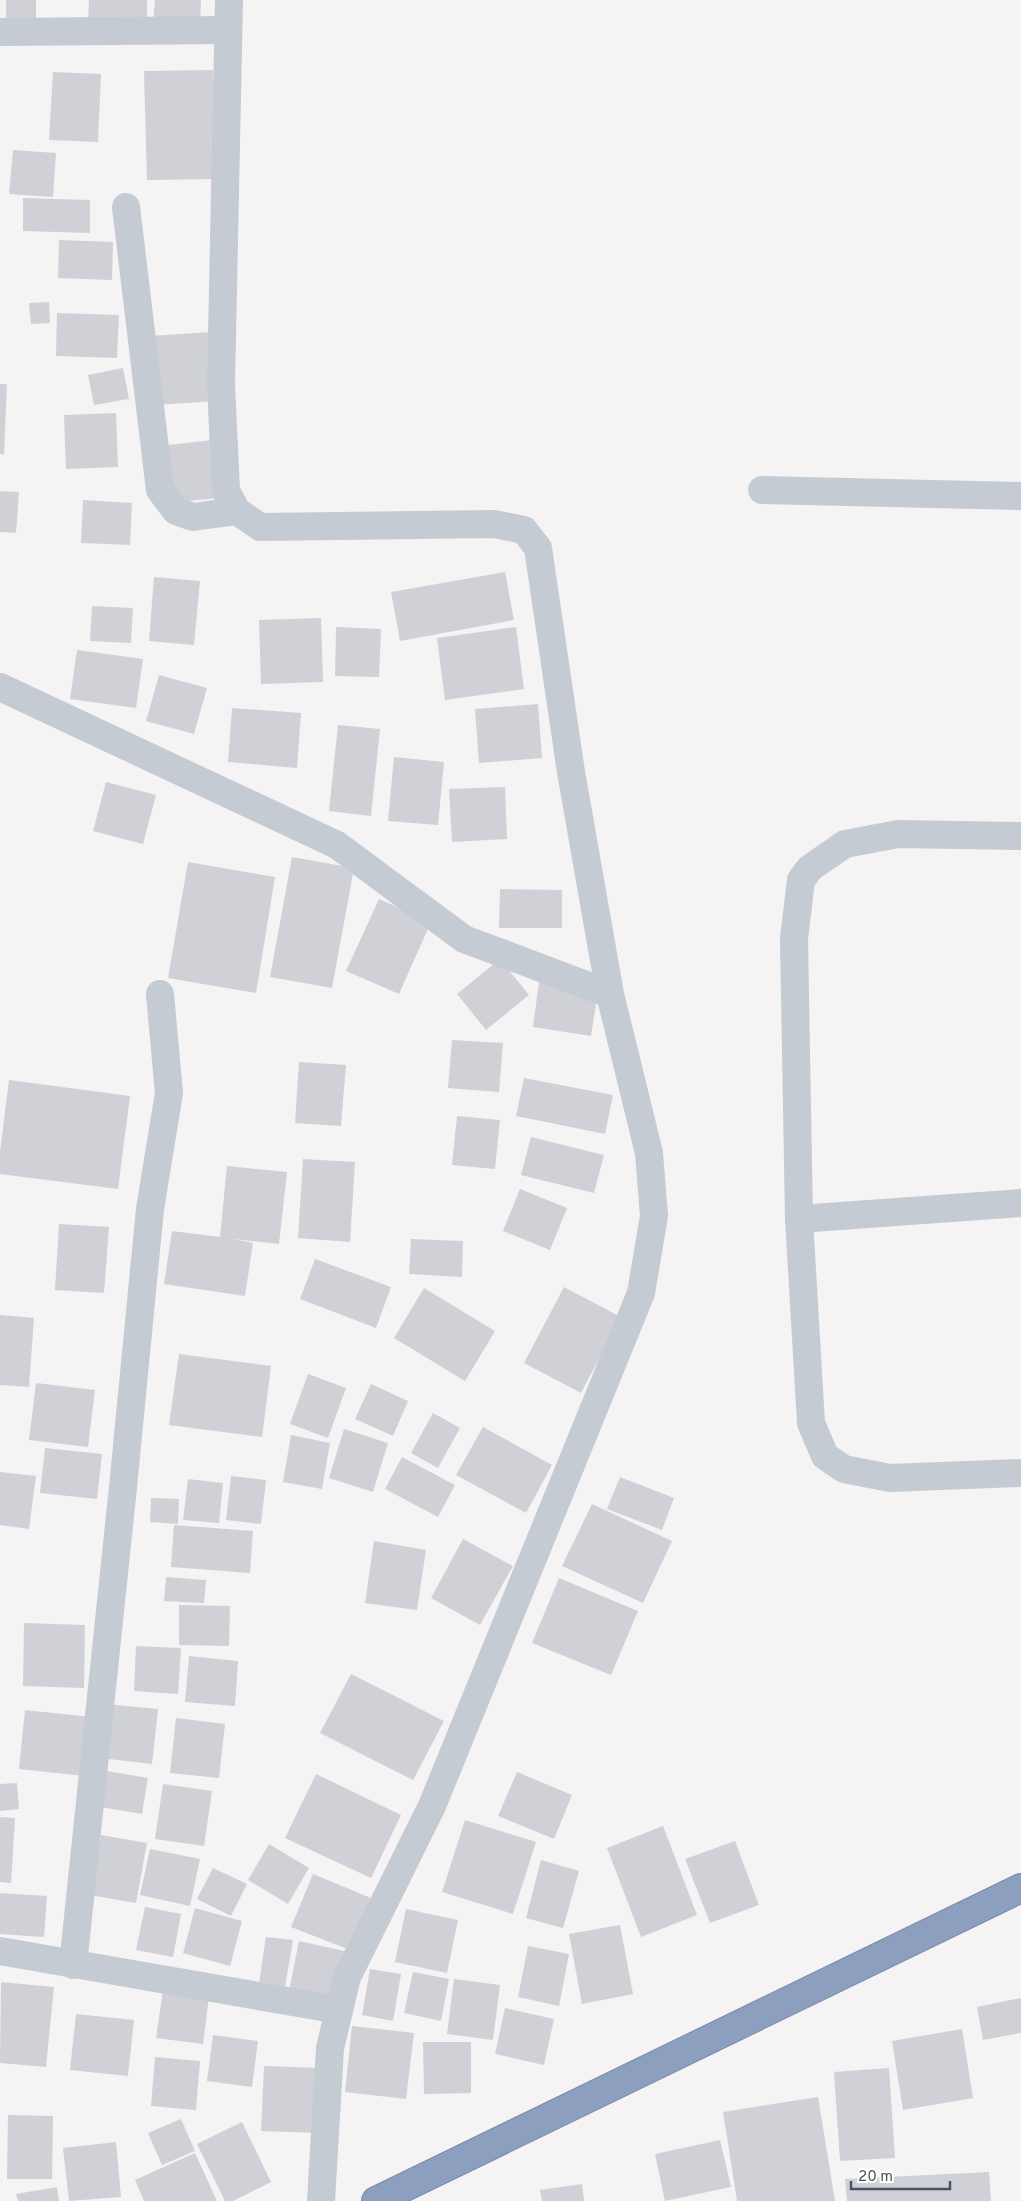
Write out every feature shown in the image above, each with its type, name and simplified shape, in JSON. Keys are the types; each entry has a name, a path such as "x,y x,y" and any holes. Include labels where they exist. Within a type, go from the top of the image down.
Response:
{"highway":[{"path":"376,2201 1021,1888"}],"street":[{"path":"229,0 221,385 226,490 237,511 260,527 494,524 524,530 538,548 571,772 610,994 649,1153 654,1216 641,1293 432,1806 347,1977 330,2048 321,2201"},
{"path":"0,32 228,30"},
{"path":"126,207 160,490 176,511 193,517 237,511"},
{"path":"762,490 1021,496"},
{"path":"0,687 337,845 464,939 610,994"},
{"path":"1021,836 898,834 845,844 810,868 800,880 794,940 799,1219 811,1422 825,1456 844,1469 890,1478 1021,1473"},
{"path":"73,1965 124,1487 150,1209 168,1093 160,994"},
{"path":"799,1219 1021,1203"},
{"path":"0,1951 339,2010"}],"building":[{"path":"6,0 36,0 36,31 6,31"},
{"path":"89,0 147,0 147,23 88,22"},
{"path":"155,0 201,0 200,28 153,25"},
{"path":"213,70 216,179 147,180 144,71"},
{"path":"53,72 101,74 98,142 49,140"},
{"path":"13,150 56,153 53,197 9,194"},
{"path":"23,198 90,200 90,233 23,231"},
{"path":"59,240 113,242 112,280 58,278"},
{"path":"49,302 50,323 31,324 29,303"},
{"path":"57,313 119,315 117,358 56,356"},
{"path":"211,332 216,401 155,405 150,336"},
{"path":"123,368 129,399 94,405 88,375"},
{"path":"0,384 7,384 4,455 0,454"},
{"path":"116,413 118,467 66,469 64,415"},
{"path":"213,440 220,498 174,502 168,445"},
{"path":"0,491 19,492 16,533 0,532"},
{"path":"83,500 132,503 130,545 81,543"},
{"path":"505,572 514,620 400,641 391,592"},
{"path":"154,577 200,581 194,645 149,641"},
{"path":"92,606 133,608 131,643 90,641"},
{"path":"321,618 323,682 261,684 259,620"},
{"path":"336,627 381,629 379,677 335,676"},
{"path":"516,627 524,689 445,700 437,638"},
{"path":"77,650 143,659 136,708 70,699"},
{"path":"159,675 207,688 194,734 146,721"},
{"path":"538,704 542,758 479,763 475,709"},
{"path":"232,708 301,713 297,768 228,762"},
{"path":"338,725 380,729 371,816 329,811"},
{"path":"394,757 444,762 438,825 388,821"},
{"path":"106,782 156,795 143,844 93,831"},
{"path":"505,787 507,839 452,842 449,789"},
{"path":"292,857 354,868 332,988 270,977"},
{"path":"188,862 275,877 256,993 168,978"},
{"path":"500,889 562,890 562,928 499,928"},
{"path":"379,899 431,922 399,994 346,971"},
{"path":"500,959 529,995 486,1030 457,994"},
{"path":"539,982 598,991 591,1036 533,1027"},
{"path":"452,1040 503,1043 499,1092 448,1088"},
{"path":"299,1062 346,1065 341,1126 295,1123"},
{"path":"524,1078 613,1095 605,1134 516,1116"},
{"path":"9,1080 130,1096 118,1189 0,1174 0,1152"},
{"path":"457,1116 500,1120 495,1169 452,1165"},
{"path":"531,1137 604,1155 594,1193 521,1175"},
{"path":"303,1159 355,1162 350,1242 298,1238"},
{"path":"227,1166 287,1172 279,1244 233,1239 253,1243 245,1296 164,1284 172,1231 220,1237"},
{"path":"520,1189 567,1208 550,1250 503,1231"},
{"path":"59,1224 109,1227 104,1293 55,1290"},
{"path":"411,1239 463,1241 462,1277 409,1274"},
{"path":"315,1259 391,1287 376,1328 300,1299"},
{"path":"564,1287 621,1317 581,1393 524,1363"},
{"path":"424,1288 495,1331 465,1381 394,1338"},
{"path":"0,1315 34,1318 29,1387 0,1385"},
{"path":"179,1354 271,1366 262,1437 169,1425"},
{"path":"308,1374 346,1388 328,1438 290,1424"},
{"path":"36,1383 95,1390 88,1447 29,1440"},
{"path":"371,1384 408,1401 393,1436 355,1419"},
{"path":"433,1413 460,1428 438,1468 411,1453"},
{"path":"483,1427 552,1465 526,1513 456,1475"},
{"path":"344,1429 388,1443 373,1492 329,1478"},
{"path":"291,1435 330,1443 322,1489 283,1482"},
{"path":"45,1448 102,1454 97,1499 40,1493"},
{"path":"402,1457 455,1485 438,1517 385,1489"},
{"path":"0,1472 36,1476 29,1529 0,1525"},
{"path":"231,1476 266,1480 261,1524 226,1520"},
{"path":"620,1477 674,1498 662,1530 607,1509"},
{"path":"188,1479 223,1483 219,1523 183,1520"},
{"path":"151,1498 179,1499 178,1524 150,1522"},
{"path":"592,1504 672,1541 643,1603 562,1566"},
{"path":"174,1525 253,1531 250,1573 171,1567"},
{"path":"463,1539 513,1566 480,1625 431,1598"},
{"path":"374,1541 426,1550 417,1610 365,1603"},
{"path":"166,1577 206,1580 204,1603 164,1601"},
{"path":"559,1578 638,1611 611,1675 532,1643"},
{"path":"179,1605 230,1606 229,1646 179,1645"},
{"path":"24,1623 85,1625 84,1688 23,1686"},
{"path":"136,1646 181,1648 178,1694 134,1691"},
{"path":"189,1656 238,1661 235,1706 185,1702"},
{"path":"351,1674 444,1721 413,1780 320,1733"},
{"path":"106,1704 158,1709 152,1764 100,1758"},
{"path":"25,1710 91,1717 85,1776 19,1769"},
{"path":"176,1718 225,1724 219,1778 170,1773"},
{"path":"107,1771 148,1778 142,1814 101,1807"},
{"path":"517,1772 572,1795 554,1839 498,1816"},
{"path":"316,1774 401,1815 371,1878 285,1838"},
{"path":"17,1783 19,1809 0,1811 0,1784"},
{"path":"163,1784 212,1791 204,1846 155,1839"},
{"path":"0,1817 15,1818 11,1883 0,1882"},
{"path":"465,1820 536,1842 513,1914 442,1892"},
{"path":"663,1826 697,1915 641,1937 607,1848"},
{"path":"101,1835 147,1843 136,1903 90,1895"},
{"path":"735,1841 759,1905 710,1923 685,1859"},
{"path":"269,1844 309,1868 288,1904 248,1880"},
{"path":"150,1849 200,1859 190,1906 140,1895"},
{"path":"541,1860 579,1871 563,1928 526,1918"},
{"path":"213,1868 247,1884 231,1916 197,1899"},
{"path":"313,1874 371,1898 350,1950 291,1927"},
{"path":"0,1893 47,1896 44,1937 0,1934"},
{"path":"145,1907 181,1914 173,1957 136,1950"},
{"path":"195,1908 242,1921 230,1966 183,1953"},
{"path":"406,1909 458,1920 447,1973 395,1962"},
{"path":"620,1925 633,1994 582,2004 569,1934"},
{"path":"266,1937 293,1940 285,1987 259,1983"},
{"path":"299,1941 344,1951 334,2000 289,1991"},
{"path":"528,1946 569,1954 559,2006 518,1997"},
{"path":"370,1969 401,1974 393,2021 362,2015"},
{"path":"413,1972 449,1979 441,2021 404,2013"},
{"path":"454,1979 500,1985 493,2040 447,2034"},
{"path":"1,1982 54,1987 46,2067 0,2063"},
{"path":"163,1990 209,1997 203,2044 156,2038"},
{"path":"1021,1998 1021,2033 983,2040 977,2007"},
{"path":"505,2008 554,2019 544,2065 495,2054"},
{"path":"76,2014 134,2020 128,2076 70,2070"},
{"path":"352,2026 414,2033 406,2099 345,2092"},
{"path":"962,2029 973,2098 903,2110 892,2041"},
{"path":"213,2035 258,2041 252,2087 207,2081"},
{"path":"423,2042 471,2042 471,2093 424,2094"},
{"path":"155,2057 200,2061 196,2110 151,2106"},
{"path":"264,2066 322,2068 319,2133 261,2131"},
{"path":"889,2068 895,2158 840,2161 834,2072"},
{"path":"818,2097 835,2201 737,2201 723,2112"},
{"path":"8,2115 53,2116 52,2179 7,2179"},
{"path":"181,2119 195,2151 162,2165 148,2133"},
{"path":"242,2122 271,2182 233,2201 225,2201 197,2144"},
{"path":"720,2140 731,2187 665,2201 655,2154"},
{"path":"116,2142 121,2197 69,2201 63,2148"},
{"path":"195,2153 217,2201 144,2201 135,2180"},
{"path":"989,2172 991,2201 847,2201 845,2179"},
{"path":"582,2184 584,2201 542,2201 540,2190"},
{"path":"57,2187 59,2201 18,2201 16,2194"}]}
